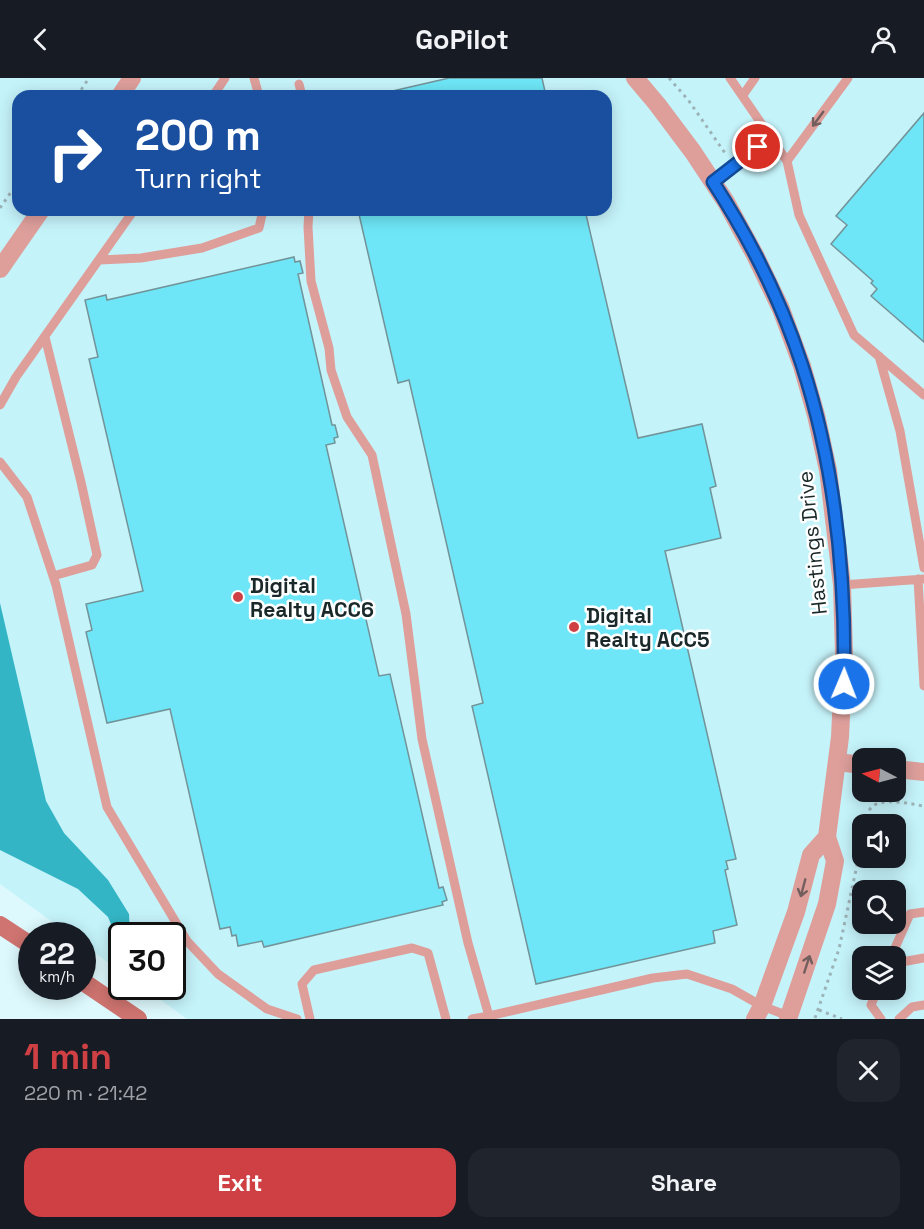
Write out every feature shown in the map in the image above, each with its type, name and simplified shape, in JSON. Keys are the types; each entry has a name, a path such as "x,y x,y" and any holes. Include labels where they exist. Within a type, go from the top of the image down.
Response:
{"street":[{"name":"Hastings Drive","path":"635,78 665,113 713,182 755,255 781,309 802,366 828,470 842,585 844,684 838,762 827,837 835,861 829,894 791,1018"},
{"path":"0,269 37,216"},
{"path":"838,762 852,764"},
{"path":"906,770 924,772"},
{"name":"Hastings Drive","path":"758,1012 796,912 811,855 827,837"},
{"path":"0,925 18,937"},
{"path":"96,990 138,1019"}],"lane":[{"path":"730,78 788,161 799,215 854,335 924,395"},
{"path":"743,95 754,78"},
{"path":"788,161 848,78"},
{"path":"299,84 300,90"},
{"path":"713,182 771,137"},
{"path":"0,405 16,377 130,216"},
{"path":"100,260 141,258 202,248 259,228 262,216"},
{"path":"309,216 311,281 328,348 331,370 347,417 372,455 406,614 422,739 468,944 489,1016"},
{"path":"45,337 97,555 92,565 53,576"},
{"path":"879,356 900,431 924,568"},
{"path":"0,462 27,497 53,576 107,807 188,941 218,974 234,986 267,1009 297,1019"},
{"path":"842,585 921,579 924,686"},
{"path":"896,946 910,914 924,912"},
{"path":"310,1019 302,984 314,970 412,948 428,953 447,1019"},
{"path":"906,961 924,958"},
{"path":"472,1019 653,978 687,974 732,989 758,1012 791,1018"},
{"path":"873,1000 871,1005 881,1019"},
{"path":"899,1019 912,1007 924,1005"}],"path":[{"path":"669,78 689,101 733,166"},
{"path":"0,208 12,191"},
{"path":"868,814 873,805 880,802 924,806"},
{"path":"815,1018 839,949 856,868"},
{"path":"818,1010 842,1019"}],"shaded area":[{"path":"0,78 924,78 924,1019 187,1019 161,1000 186,1000 186,922 108,922 108,962 96,954 96,922 53,922 0,884"}],"water":[{"path":"0,603 46,801 64,833 108,880 129,914 129,922 110,922 108,917 78,889 0,850"}],"building":[{"path":"449,78 542,78 545,90 397,90"},
{"path":"924,113 924,342 871,296 877,289 871,283 873,281 831,244 847,225 836,216"},
{"name":"Digital Realty ACC5","path":"359,216 586,216 638,438 702,424 716,486 710,488 721,538 665,551 736,859 726,861 728,869 725,870 737,925 713,931 715,943 536,984 472,706 483,703 409,380 398,383"},
{"name":"Digital Realty ACC6","path":"294,257 295,262 300,261 303,273 298,274 332,425 335,425 338,437 334,438 335,443 326,445 379,676 390,674 439,888 443,887 447,900 442,902 443,905 264,947 262,941 238,946 236,935 232,936 230,927 220,929 170,709 107,723 86,632 92,630 86,604 143,591 89,359 98,357 85,300 106,295 107,300"}],"place":[{"name":"Digital Realty ACC6","path":"238,597"},
{"name":"Digital Realty ACC5","path":"574,627"}],"route":[{"path":"758,147 713,182 755,255 781,309 802,366 816,416 828,470 837,532 842,585 844,684"}]}
